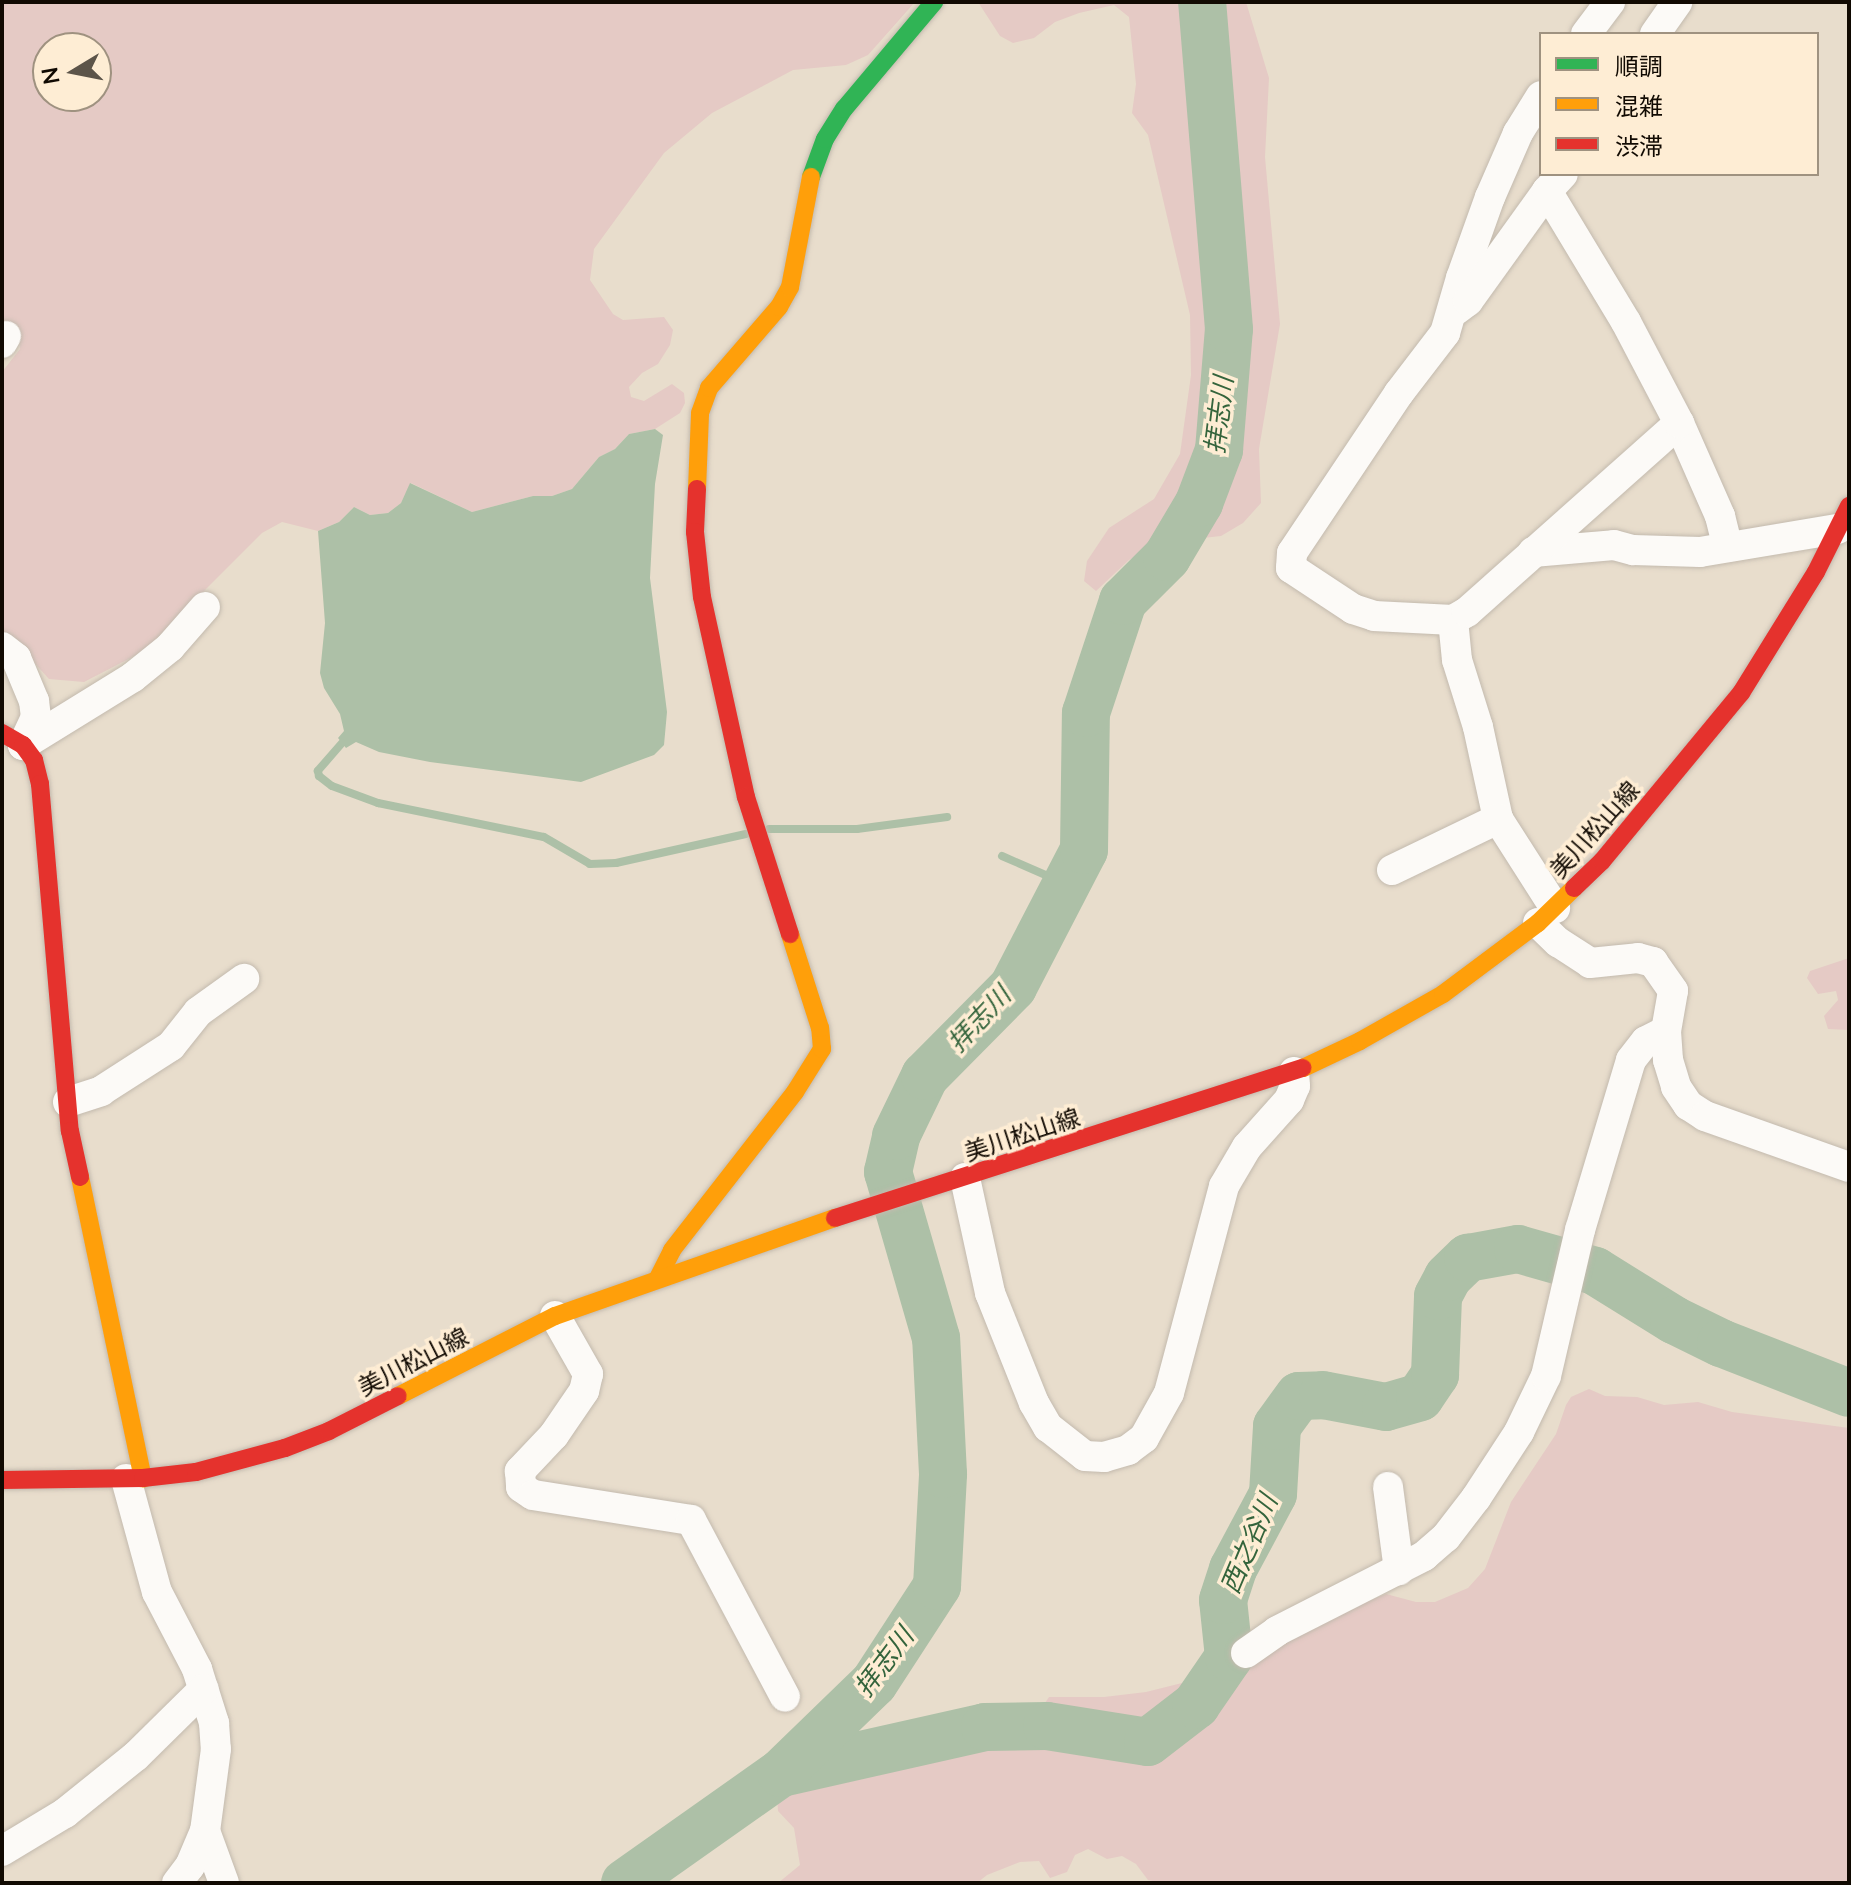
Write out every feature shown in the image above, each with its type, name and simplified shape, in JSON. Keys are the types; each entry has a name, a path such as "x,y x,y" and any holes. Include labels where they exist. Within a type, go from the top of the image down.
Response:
{"street":[{"path":"658,1278 672,1250 795,1092 822,1049 820,1028 746,797 702,597 695,532 700,413 709,388 779,307 790,287 797,263 806,193 825,139 844,109 934,2"},
{"path":"1588,32 1610,2"},
{"path":"1656,32 1677,2"},
{"path":"1539,99 1518,133 1490,197 1445,333 1399,393 1292,553 1291,568 1353,609 1374,616 1453,620 1467,612 1679,423"},
{"path":"1454,313 1468,301 1555,183 1679,423 1720,516 1728,547"},
{"path":"1533,552 1614,545 1633,550 1700,552 1844,517"},
{"name":"美川松山線","path":"2,1480 134,1479 247,1460 314,1437 555,1316 830,1220 1294,1072 1360,1041 1443,994 1547,915 1602,861 1741,693 1844,517"},
{"path":"13,739 133,677 170,647 205,607"},
{"path":"1453,620 1457,660 1478,727 1498,819 1558,942 1590,963 1638,958 1653,962 1673,991 1666,1031 1676,1087 1688,1105 1705,1116 1849,1167"},
{"path":"2,647 16,658 34,701 36,717 13,739"},
{"path":"13,739 34,760 40,784 77,1174 134,1479 157,1592 204,1689 216,1749 205,1831 190,1866 177,1883"},
{"path":"1392,870 1498,819"},
{"path":"68,1102 101,1091 171,1046 198,1012 244,979"},
{"path":"1246,1653 1277,1631 1424,1556 1446,1537 1519,1432 1546,1376 1580,1230 1631,1060 1646,1041 1666,1031"},
{"path":"965,1178 990,1293 1002,1331 1048,1427 1085,1456 1104,1457 1128,1450 1144,1438 1169,1393 1224,1186 1247,1147 1289,1100 1295,1086 1294,1072"},
{"path":"555,1316 588,1374 584,1391 554,1435 520,1471 521,1487 533,1495 691,1520 785,1697"},
{"path":"1388,1487 1399,1570"},
{"path":"2,1851 65,1813 136,1756 204,1689"},
{"path":"205,1831 224,1883"}],"shaded area":[{"path":"2,2 915,2 868,55 846,65 793,70 712,113 664,153 594,249 590,280 613,314 623,320 664,317 673,330 670,345 658,364 642,373 629,387 631,397 644,401 672,384 684,393 685,403 680,413 655,429 629,434 615,449 599,457 572,489 552,496 533,496 472,512 411,483 401,503 388,513 370,515 354,507 339,522 318,531 282,522 262,533 144,651 84,682 49,679 20,647 2,638 2,372 20,349 19,335 2,329"},
{"path":"978,2 1246,2 1269,78 1265,157 1280,324 1259,449 1261,503 1243,523 1221,536 1157,543 1129,560 1096,591 1084,581 1087,561 1109,528 1154,499 1180,454 1191,375 1190,315 1148,135 1132,113 1136,84 1129,17 1114,5 1055,22 1034,38 1013,43 1000,36"},
{"path":"655,429 663,435 655,484 650,578 667,712 664,745 654,755 581,782 430,762 379,752 356,742 346,748 338,738 344,731 340,714 324,688 320,673 325,623 318,531 339,522 354,507 370,515 388,513 401,503 410,483 472,512 533,496 552,496 572,489 599,457 615,449 629,434"},
{"path":"1849,958 1849,1030 1828,1029 1824,1016 1838,1000 1836,991 1818,994 1807,978 1810,971"},
{"path":"1589,1389 1605,1396 1637,1397 1664,1405 1698,1402 1732,1412 1849,1428 1849,1883 1161,1883 1148,1880 1136,1864 1122,1856 1107,1859 1088,1849 1075,1855 1067,1872 1050,1878 1039,1861 1020,1862 987,1875 977,1883 778,1883 800,1865 794,1828 778,1811 777,1795 787,1785 987,1735 1015,1733 1035,1718 1049,1697 1104,1697 1146,1692 1238,1669 1318,1621 1386,1594 1416,1602 1435,1602 1468,1588 1485,1569 1511,1502 1556,1434 1566,1405 1571,1397"}],"waterway":[{"name":"拝志川","path":"625,1883 781,1773 874,1683 937,1586 943,1474 936,1338 888,1172 896,1136 925,1076 1013,987 1084,850 1086,713 1123,601 1167,557 1199,503 1219,450 1229,329 1202,2"},
{"path":"342,743 318,771 319,776 332,786 378,803 544,837 590,864 616,863 746,834"},
{"path":"769,829 857,829 947,817"},
{"path":"1002,856 1066,884"},
{"name":"西之谷川","path":"781,1773 985,1727 1047,1726 1148,1742 1196,1705 1229,1657 1223,1600 1233,1569 1273,1494 1277,1426 1299,1396 1323,1395 1386,1407 1420,1397 1435,1375 1438,1296 1448,1277 1468,1258 1518,1249 1595,1271 1674,1320 1721,1343 1849,1393"}],"traffic: fast":[{"path":"811,177 825,139 844,109 934,2"}],"traffic: slow":[{"path":"697,489 700,413 709,388 779,307 790,287 811,177"},
{"path":"1303,1068 1360,1041 1443,994 1538,923 1574,888"},
{"path":"658,1278 672,1250 795,1092 822,1049 820,1028 790,934"},
{"path":"80,1177 143,1478"},
{"path":"398,1396 555,1316 835,1218"}],"traffic: jam":[{"path":"697,489 695,532 702,597 746,797 790,934"},
{"path":"1574,888 1602,861 1741,693 1816,572 1849,506"},
{"path":"2,733 23,745 34,760 40,784 70,1131 80,1177"},
{"path":"835,1218 1303,1068"},
{"path":"2,1480 143,1478 196,1472 285,1448 329,1431 398,1396"}]}
